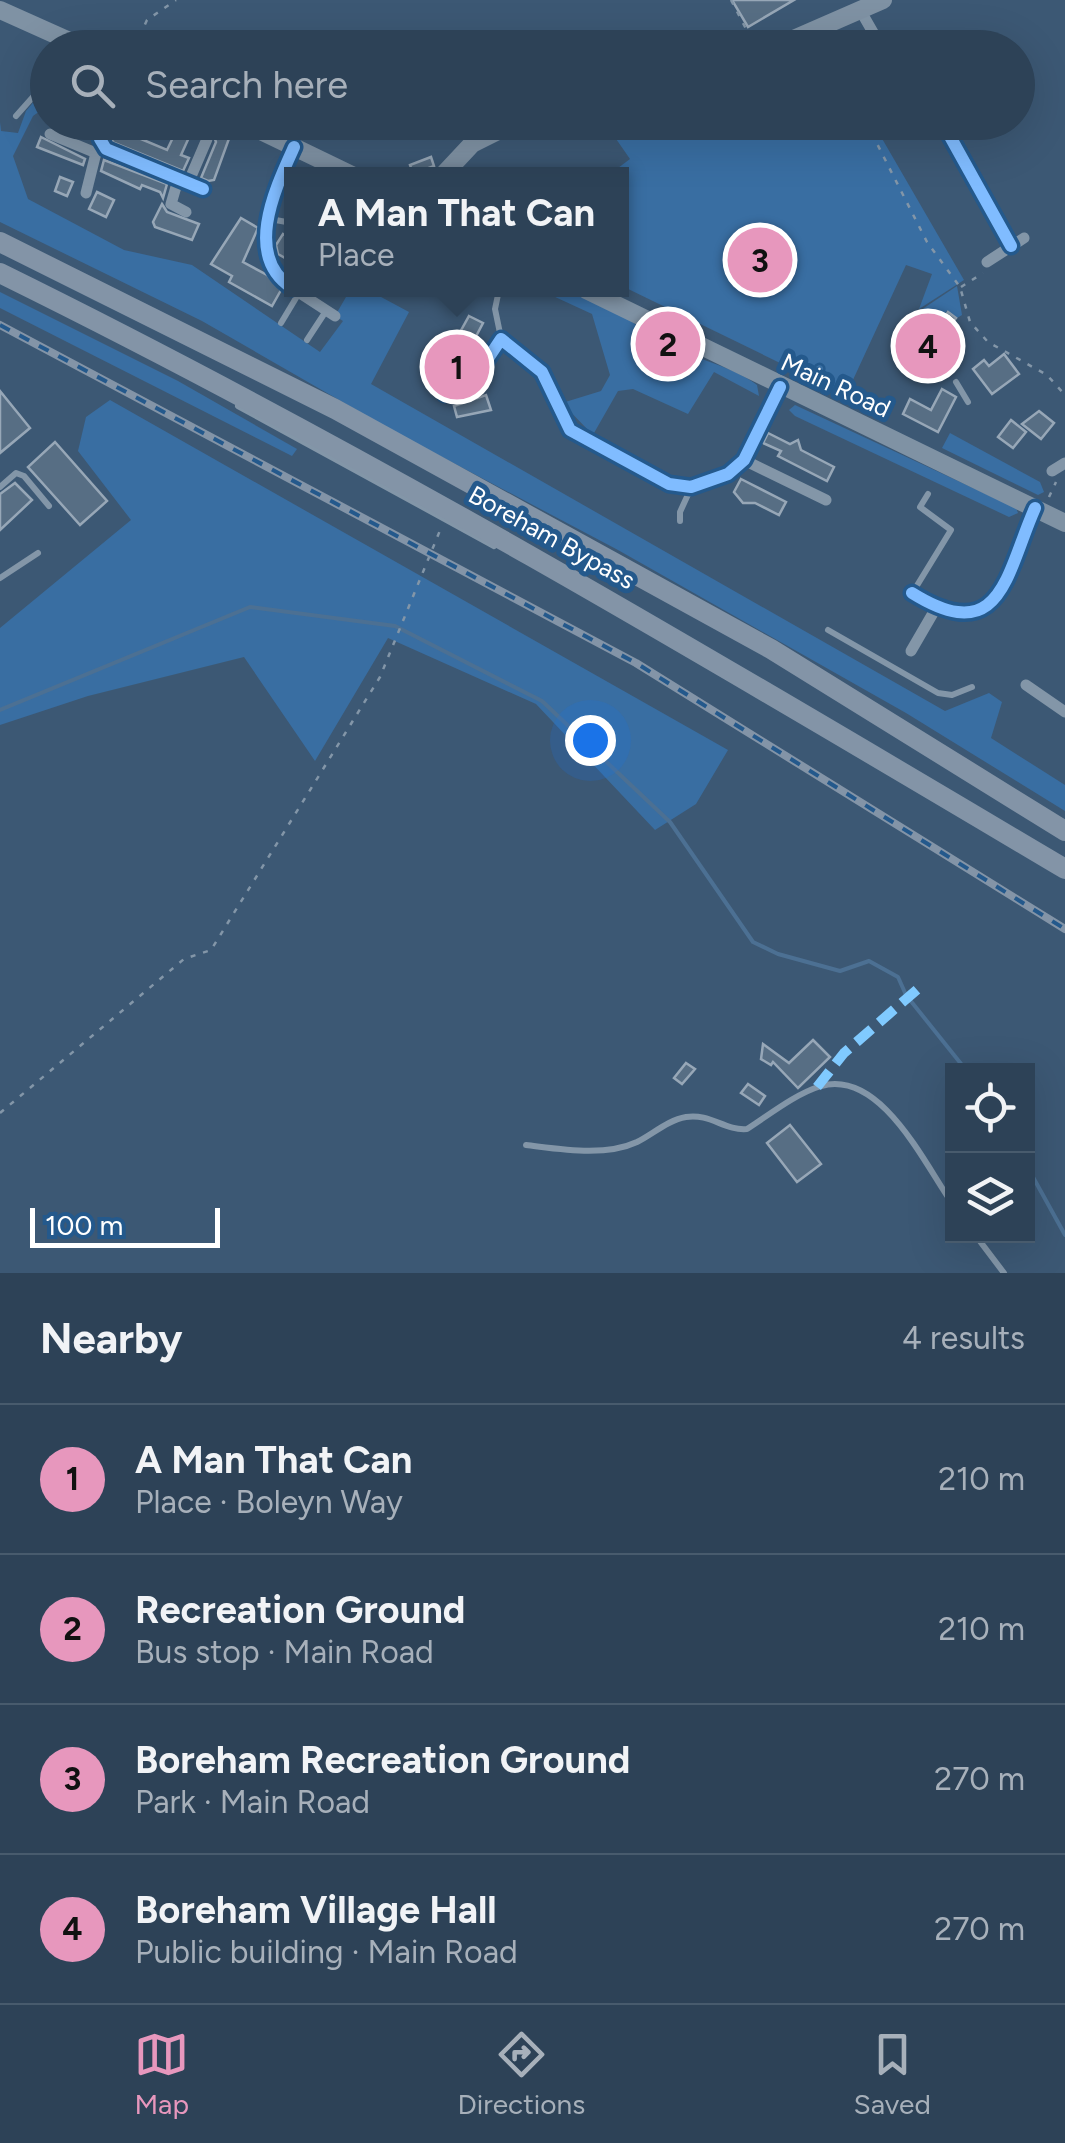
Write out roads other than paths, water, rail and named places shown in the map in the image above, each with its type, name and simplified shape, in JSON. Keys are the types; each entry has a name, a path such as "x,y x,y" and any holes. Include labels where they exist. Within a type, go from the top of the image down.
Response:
{"highway":[{"name":"Boreham Bypass","path":"0,242 335,409 736,630 1065,831"},
{"name":"Boreham Bypass","path":"0,273 134,339 614,600 1065,869"}],"main road":[{"path":"812,30 883,0"},
{"path":"0,10 44,30"},
{"path":"279,140 337,167"},
{"path":"450,167 480,140"},
{"name":"Main Road","path":"600,297 1065,523"}],"street":[{"path":"859,8 872,30"},
{"path":"69,140 203,188"},
{"path":"86,193 101,150 100,140"},
{"path":"186,212 171,204 206,140"},
{"path":"952,140 1011,246"},
{"path":"285,167 294,147"},
{"path":"284,168 274,190 268,219 270,269 284,281"},
{"path":"987,262 1024,238"},
{"path":"306,297 331,313"},
{"path":"445,394 471,384 501,339 542,372 570,430 670,484 691,487 728,474 744,460 780,387"},
{"path":"744,460 826,500"},
{"path":"1054,476 1065,463"},
{"path":"912,593 936,608 964,615 999,596 1011,579 1040,511"},
{"path":"911,651 936,608"},
{"path":"1026,685 1065,712"}],"lane":[{"path":"16,116 30,100"},
{"path":"268,219 284,222"},
{"path":"281,323 292,297"},
{"path":"498,297 495,309 501,339"},
{"path":"307,340 331,313"},
{"path":"134,339 275,430 443,522 614,600"},
{"path":"956,382 968,402"},
{"path":"0,487 16,473 24,476 49,506"},
{"path":"680,521 691,487"},
{"path":"912,593 951,530 920,507 928,494"},
{"path":"0,578 38,553"},
{"path":"828,630 938,694 952,696 972,686"},
{"path":"898,671 911,651"},
{"path":"526,1145 566,1150 634,1144 680,1118 701,1116 733,1130 747,1130 818,1087 844,1085 893,1115 945,1193"},
{"path":"981,1243 1004,1273"}],"waterway":[{"path":"0,710 250,607 395,626 542,701 670,822 753,942 778,954 840,971 869,961 898,977 906,995 960,1063"},
{"path":"1035,1181 1065,1235"}],"railway":[{"path":"0,325 636,663 1065,929"}],"place":[{"name":"Boreham Recreation Ground","path":"760,260"},
{"name":"Recreation Ground","path":"668,344"},
{"name":"Boreham Village Hall","path":"928,346"},
{"name":"A Man That Can","path":"457,367"}]}
